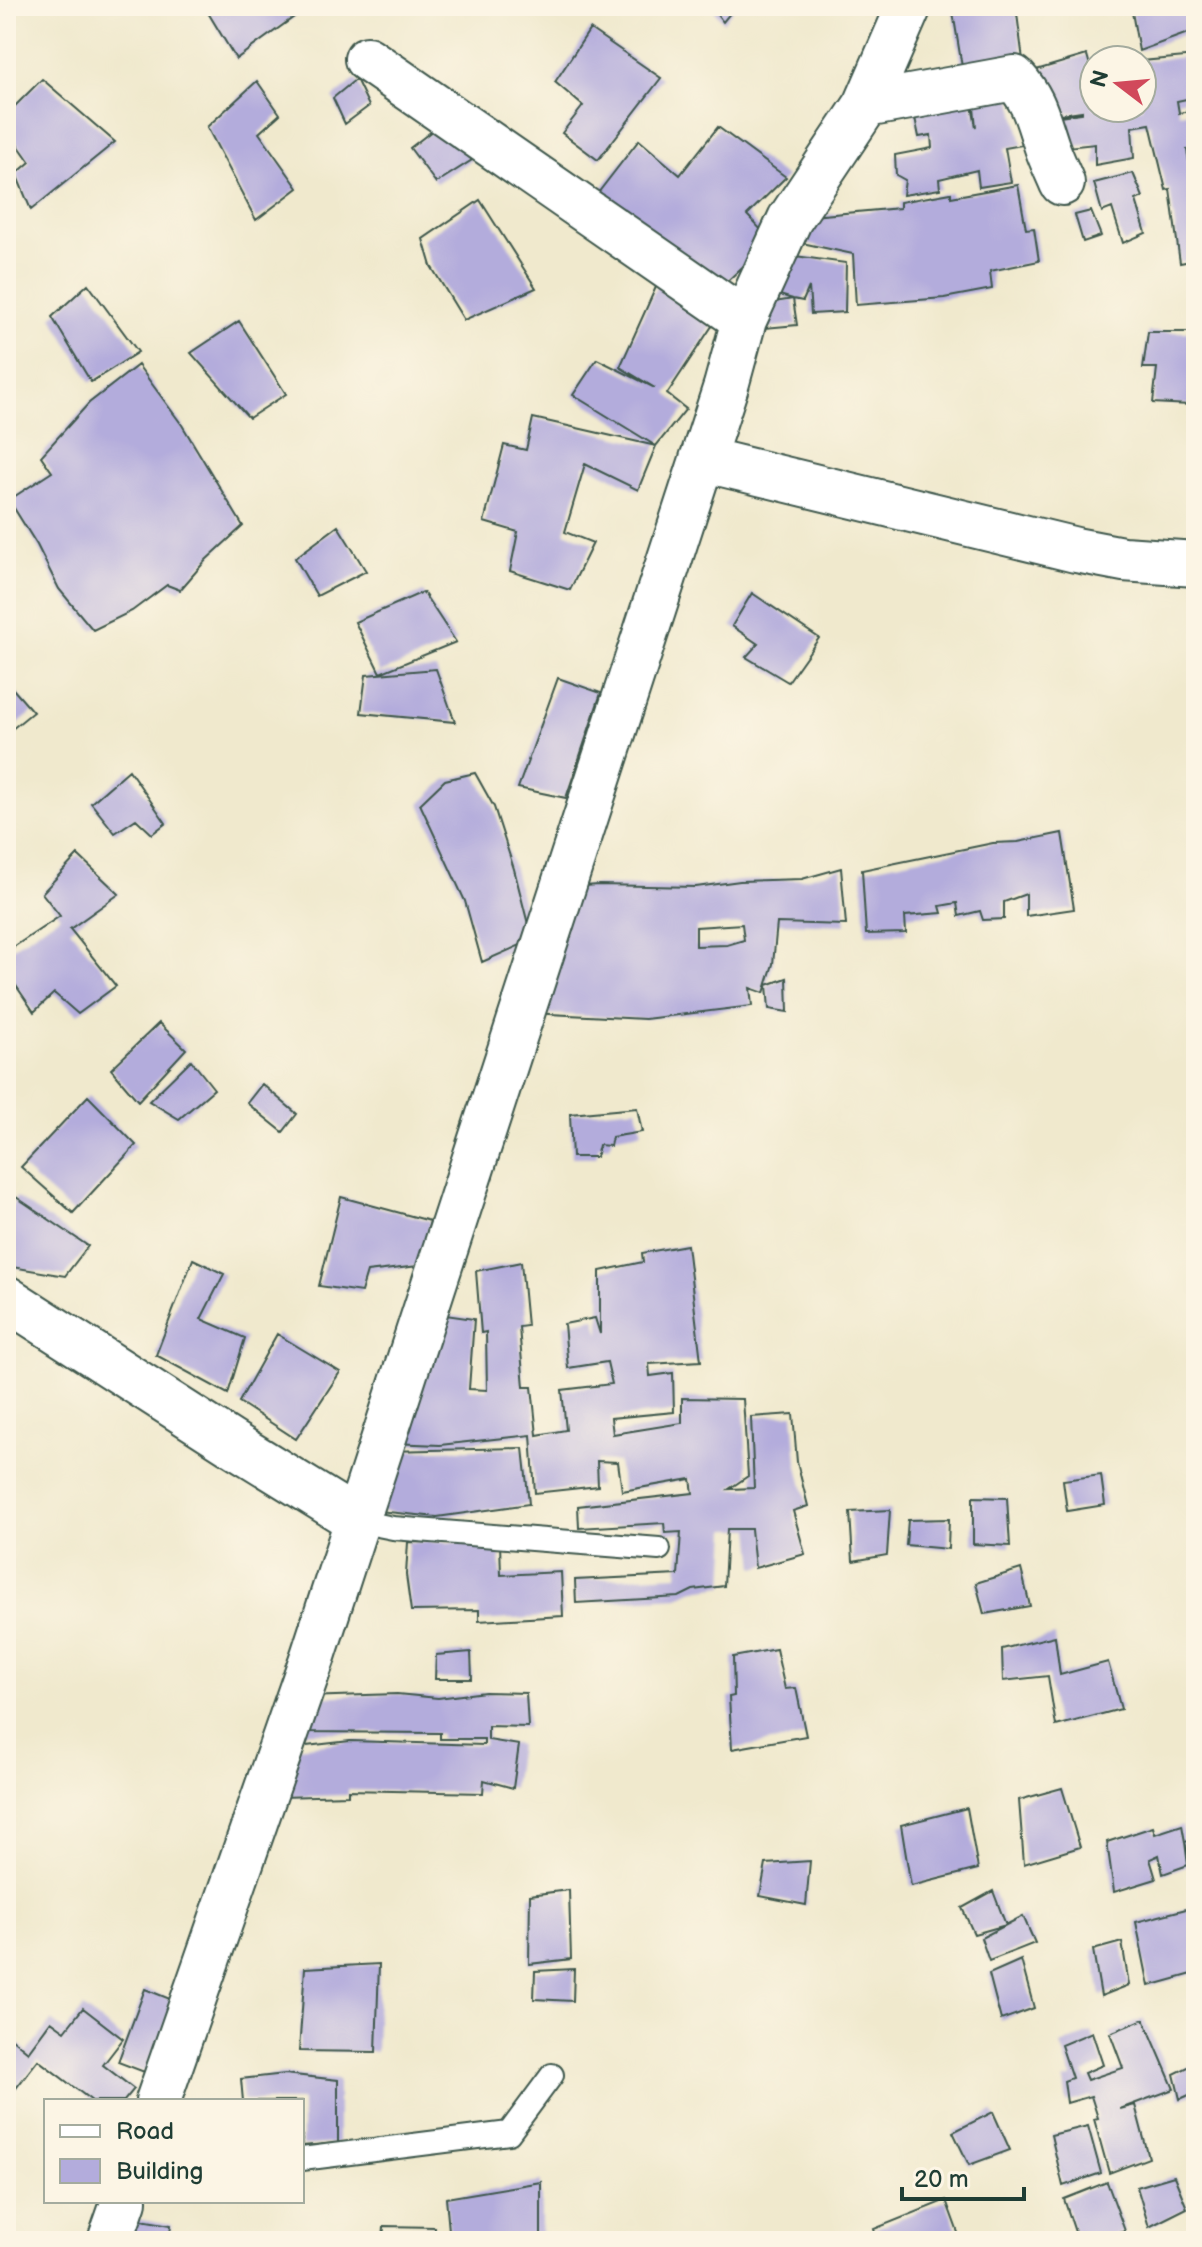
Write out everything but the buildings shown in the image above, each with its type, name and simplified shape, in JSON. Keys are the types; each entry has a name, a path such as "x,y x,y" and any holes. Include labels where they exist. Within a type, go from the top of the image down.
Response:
{"street":[{"path":"159,2099 358,1521 702,459 744,320 790,219 866,105 909,6"},
{"path":"367,59 744,320"},
{"path":"866,105 1014,78 1026,91 1038,114 1047,148 1062,183"},
{"path":"702,459 1076,550 1123,559 1196,564"},
{"path":"6,1298 358,1521"},
{"path":"110,2241 123,2203"}],"lane":[{"path":"358,1521 393,1528 659,1549"},
{"path":"304,2159 509,2133 552,2075"}]}
